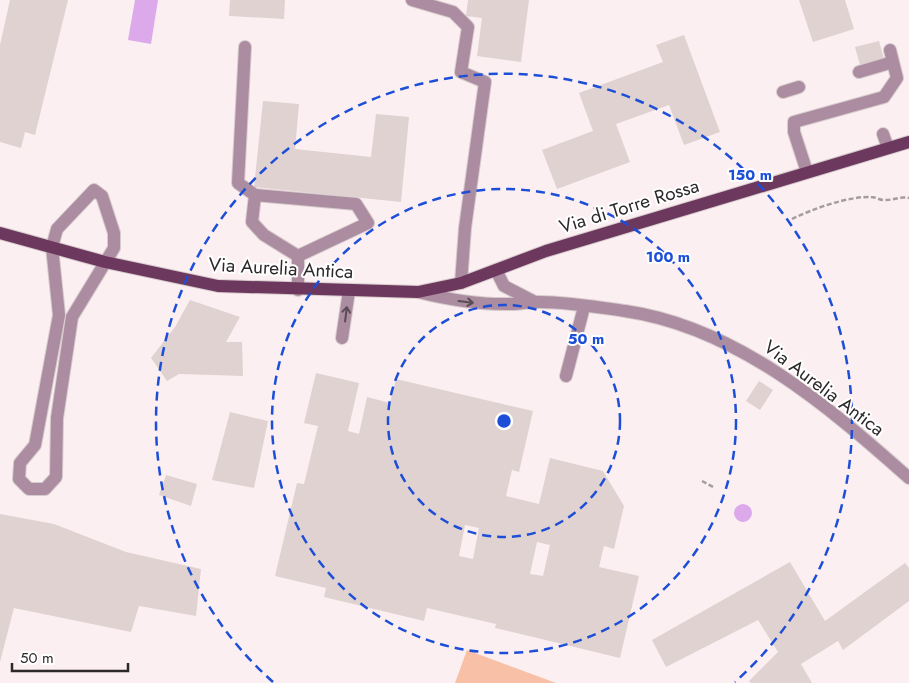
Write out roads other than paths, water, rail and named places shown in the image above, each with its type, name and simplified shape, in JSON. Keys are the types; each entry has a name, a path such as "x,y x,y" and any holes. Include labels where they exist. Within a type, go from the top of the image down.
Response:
{"main road":[{"name":"Via di Torre Rossa","path":"418,292 462,283 546,250 909,142"},
{"name":"Via Aurelia Antica","path":"0,233 105,262 218,286 298,290 418,292"}],"street":[{"path":"412,0 453,12 468,27 461,72 484,82 465,228 462,283"},
{"path":"245,47 238,183 255,195 356,204 368,222 298,256"},
{"path":"807,172 794,132 794,122 884,97 897,78 891,56 860,72"},
{"path":"783,92 799,87"},
{"path":"883,134 888,148"},
{"path":"94,190 102,196 114,234 114,248 105,262 72,317 57,418 56,476 45,489 29,489 19,479 18,469 35,445 60,315 52,247 57,229 94,190"},
{"path":"255,195 252,222 264,235 298,256"},
{"path":"298,256 298,290"},
{"name":"Via Aurelia Antica","path":"496,270 504,286 535,302"},
{"path":"342,338 349,291"},
{"name":"Via Aurelia Antica","path":"418,292 474,303 515,304 535,302 646,315 694,330 730,345 799,388 909,478"},
{"path":"566,376 584,307"}]}
